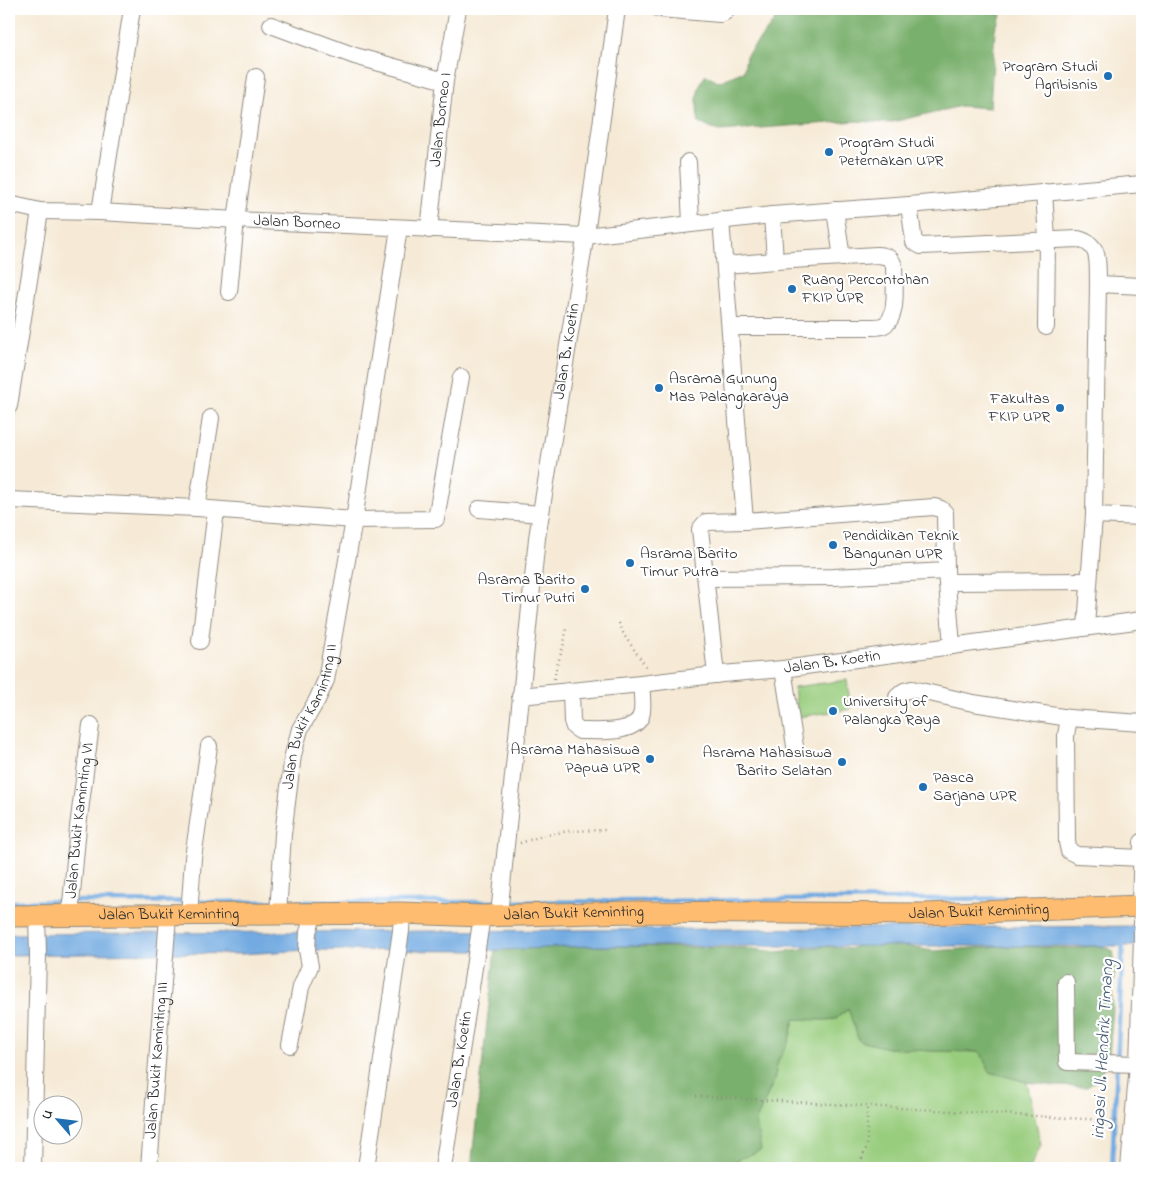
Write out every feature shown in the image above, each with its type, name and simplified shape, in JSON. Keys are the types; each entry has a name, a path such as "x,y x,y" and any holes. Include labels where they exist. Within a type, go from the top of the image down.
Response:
{"main road":[{"name":"Jalan Bukit Keminting","path":"9,916 37,925 70,915 167,924 189,916 278,914 311,923 488,920 631,912 926,914 1141,911"}],"street":[{"path":"100,212 132,9"},
{"name":"Jalan Borneo I","path":"430,230 445,81 458,9"},
{"name":"Jalan B. Koetin","path":"443,1168 478,951 488,920 506,844 520,696 541,514 585,236 617,9"},
{"path":"659,9 720,14 726,9"},
{"path":"271,25 355,56 445,81"},
{"path":"229,292 236,220 256,76"},
{"path":"688,162 692,223"},
{"name":"Jalan Borneo","path":"9,204 40,211 100,212 430,230 585,236 772,215 1142,184"},
{"path":"1044,192 1047,240 1046,327"},
{"path":"909,205 914,242 921,246 1078,238 1092,244 1096,250 1098,284 1094,515 1086,627"},
{"path":"834,210 842,258"},
{"path":"9,406 40,211"},
{"path":"772,215 775,261"},
{"path":"721,220 745,521"},
{"name":"Jalan Bukit Kaminting II","path":"278,914 282,834 293,755 300,729 326,680 354,520 399,228"},
{"path":"725,265 877,255 887,256 892,260 894,266 894,312 884,326 731,327"},
{"path":"1098,284 1142,286"},
{"path":"9,500 197,508 354,520 436,519 461,377"},
{"path":"197,508 211,418"},
{"path":"716,675 700,529 706,522 745,521 934,507 941,510 945,514 952,646"},
{"path":"479,509 541,514"},
{"path":"200,641 216,510"},
{"path":"1094,515 1142,517"},
{"path":"706,578 947,576 1089,581"},
{"name":"Jalan B. Koetin","path":"520,696 783,669 1142,620"},
{"path":"783,669 795,746"},
{"path":"563,692 574,728 580,731 629,729 637,724 642,714 648,683"},
{"path":"897,697 904,691 912,688 973,703 1069,718 1142,723"},
{"path":"1069,718 1066,735 1067,842 1069,850 1076,856 1142,850 1142,937 1124,1063 1130,1168"},
{"name":"Jalan Bukit Kaminting VI","path":"70,915 78,828 91,725"},
{"path":"189,916 193,858 209,746"},
{"path":"366,1168 401,922"},
{"path":"290,1045 301,987 310,966 307,950 311,923"},
{"name":"Jalan Bukit Kaminting III","path":"149,1168 167,924"},
{"path":"33,1168 37,925"},
{"path":"1066,982 1066,1062 1124,1063"}],"path":[{"path":"618,623 650,673 648,683"},
{"path":"563,692 554,680 556,664 566,637 566,628"},
{"path":"506,844 523,843 546,835 569,831 607,830"},
{"path":"696,1096 1122,1121"},
{"path":"858,1168 867,1146 867,1106"}],"green space":[{"path":"781,9 1008,9 1003,11 995,29 990,108 961,106 888,123 857,121 719,131 699,123 697,98 702,80 706,75 718,82 744,71 746,56 773,23"},
{"path":"847,680 851,709 798,717 794,687"},
{"path":"887,943 933,951 1003,946 1075,948 1095,946 1113,951 1116,969 1112,989 1113,1010 1109,1055 1099,1079 1087,1087 1055,1086 1027,1082 990,1072 980,1052 888,1048 859,1041 848,1009 835,1019 794,1019 789,1041 778,1061 774,1080 756,1121 761,1150 728,1164 695,1164 695,1168 471,1168 495,950 589,946 745,948 778,952 824,946 850,949 857,946"},
{"path":"849,1009 859,1041 888,1048 980,1052 990,1072 1027,1082 1041,1145 1030,1168 695,1168 695,1164 728,1164 756,1121 774,1080 778,1061 789,1041 794,1019 835,1019"}],"water":[{"path":"1142,926 1142,946 589,946 478,951 307,950 242,954 9,955 9,934"}],"waterway":[{"path":"283,902 1085,898"},
{"path":"9,902 67,901"},
{"path":"75,901 275,902"},
{"name":"irigasi Jl. Hendrik Timang","path":"1112,1168 1123,941"}],"place":[{"name":"Program Studi Agribisnis","path":"1108,76"},
{"name":"Program Studi Peternakan UPR","path":"829,152"},
{"name":"Ruang Percontohan FKIP UPR","path":"792,289"},
{"name":"Asrama Gunung Mas Palangkaraya","path":"659,388"},
{"name":"Fakultas FKIP UPR","path":"1060,408"},
{"name":"Pendidikan Teknik Bangunan UPR","path":"833,545"},
{"name":"Asrama Barito Timur Putra","path":"630,563"},
{"name":"Asrama Barito Timur Putri","path":"585,589"},
{"name":"University of Palangka Raya","path":"833,711"},
{"name":"Asrama Mahasiswa Papua UPR","path":"650,759"},
{"name":"Asrama Mahasiswa Barito Selatan","path":"842,762"},
{"name":"Pasca Sarjana UPR","path":"923,787"}]}
